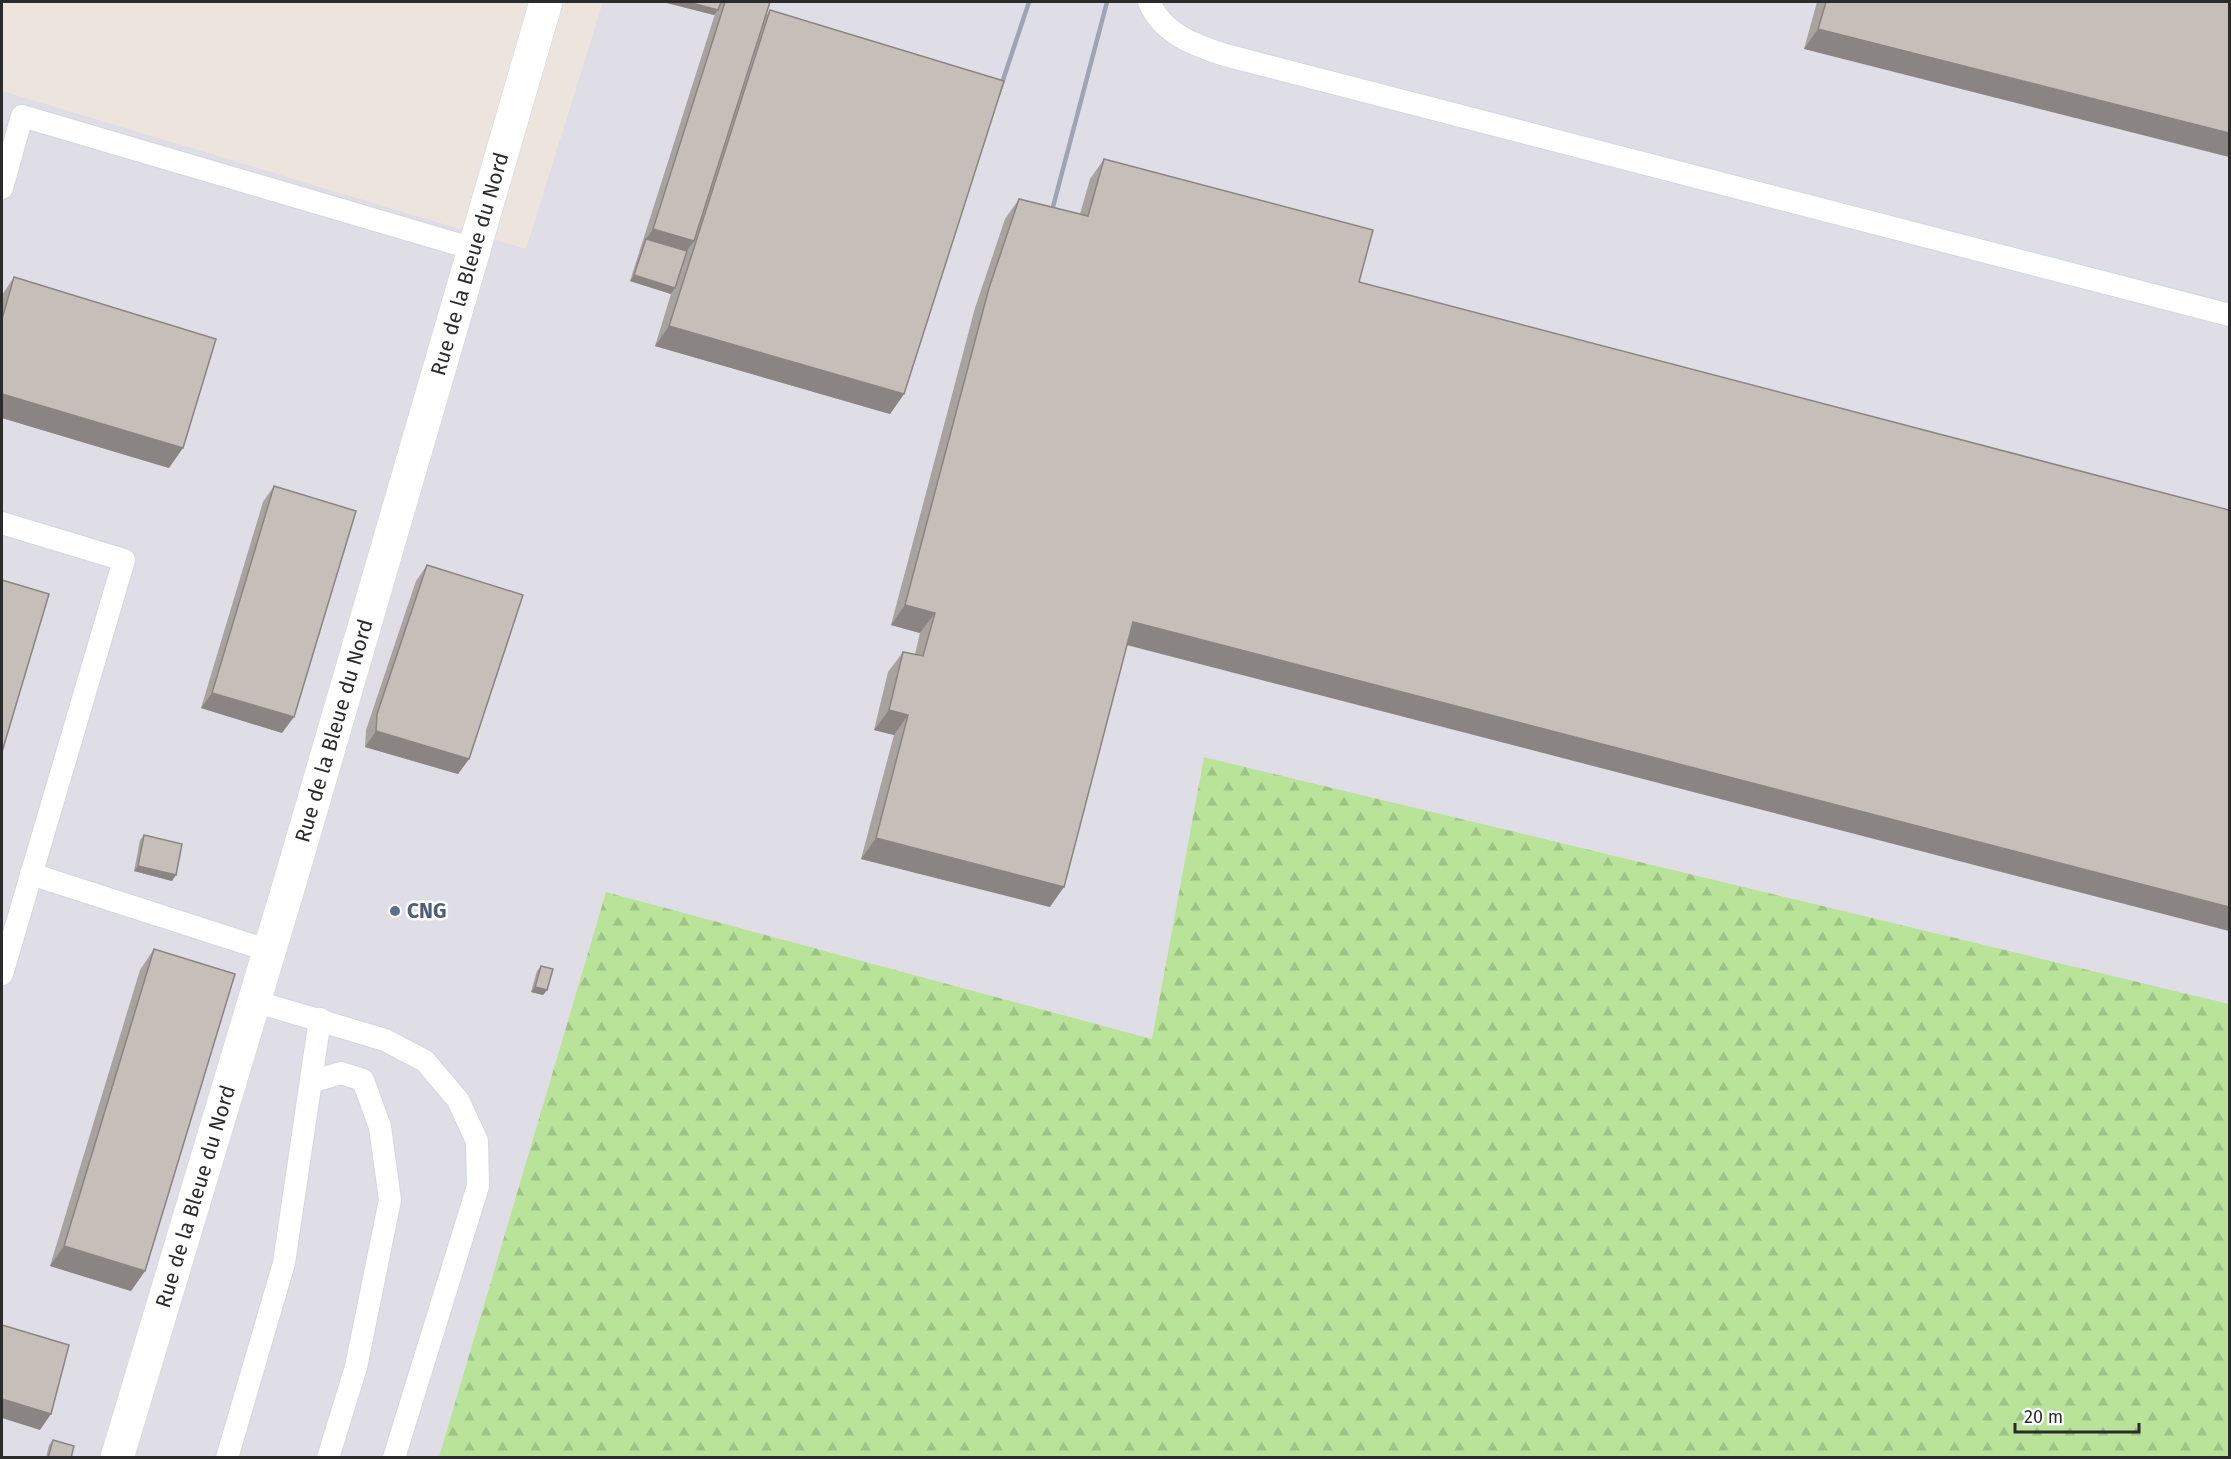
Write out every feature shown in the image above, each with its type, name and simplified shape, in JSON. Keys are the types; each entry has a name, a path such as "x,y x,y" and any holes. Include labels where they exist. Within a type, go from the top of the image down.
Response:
{"street":[{"name":"Rue de la Bleue du Nord","path":"117,1458 270,951 546,2"}],"lane":[{"path":"1149,2 1159,20 1172,32 1204,49 2229,315"},
{"path":"2,188 22,116 474,249"},
{"path":"2,523 124,560 2,974"},
{"path":"31,874 270,951"},
{"path":"254,1001 386,1040 424,1061 458,1100 477,1141 478,1186 394,1458"},
{"path":"227,1458 284,1263 320,1019"},
{"path":"311,1082 341,1073 363,1080 380,1127 390,1200 356,1368 328,1458"}],"shaded area":[{"path":"603,2 2229,2 2229,1004 1204,757 1152,1039 606,892 439,1457 2,1457 2,91 526,249"}],"green space":[{"path":"1204,757 2229,1004 2229,1457 439,1457 606,892 1152,1039"}],"building":[{"path":"688,2 721,2 718,10"},
{"path":"725,2 770,2 694,241 653,229"},
{"path":"1826,2 2229,2 2229,133 1818,29"},
{"path":"770,10 1004,81 904,394 669,326"},
{"path":"1104,159 1373,230 1359,282 2229,510 2229,907 1133,622 1064,887 876,838 908,715 889,710 903,652 923,656 935,613 905,605 989,288 1019,199 1088,216"},
{"path":"646,239 687,251 675,288 634,275"},
{"path":"14,277 216,339 183,448 2,394 2,319"},
{"path":"274,486 356,511 294,717 212,693"},
{"path":"427,565 523,595 469,759 376,731 377,714"},
{"path":"2,580 49,594 2,752"},
{"path":"144,835 182,844 176,875 138,866"},
{"path":"154,949 235,974 145,1271 64,1246"},
{"path":"541,966 553,969 547,990 535,987"},
{"path":"2,1325 69,1345 51,1414 2,1399"},
{"path":"53,1440 74,1446 71,1458 48,1458"}],"railway":[{"path":"998,95 1029,2"},
{"path":"1049,222 1107,2"}],"place":[{"name":"CNG","path":"395,911"}]}
